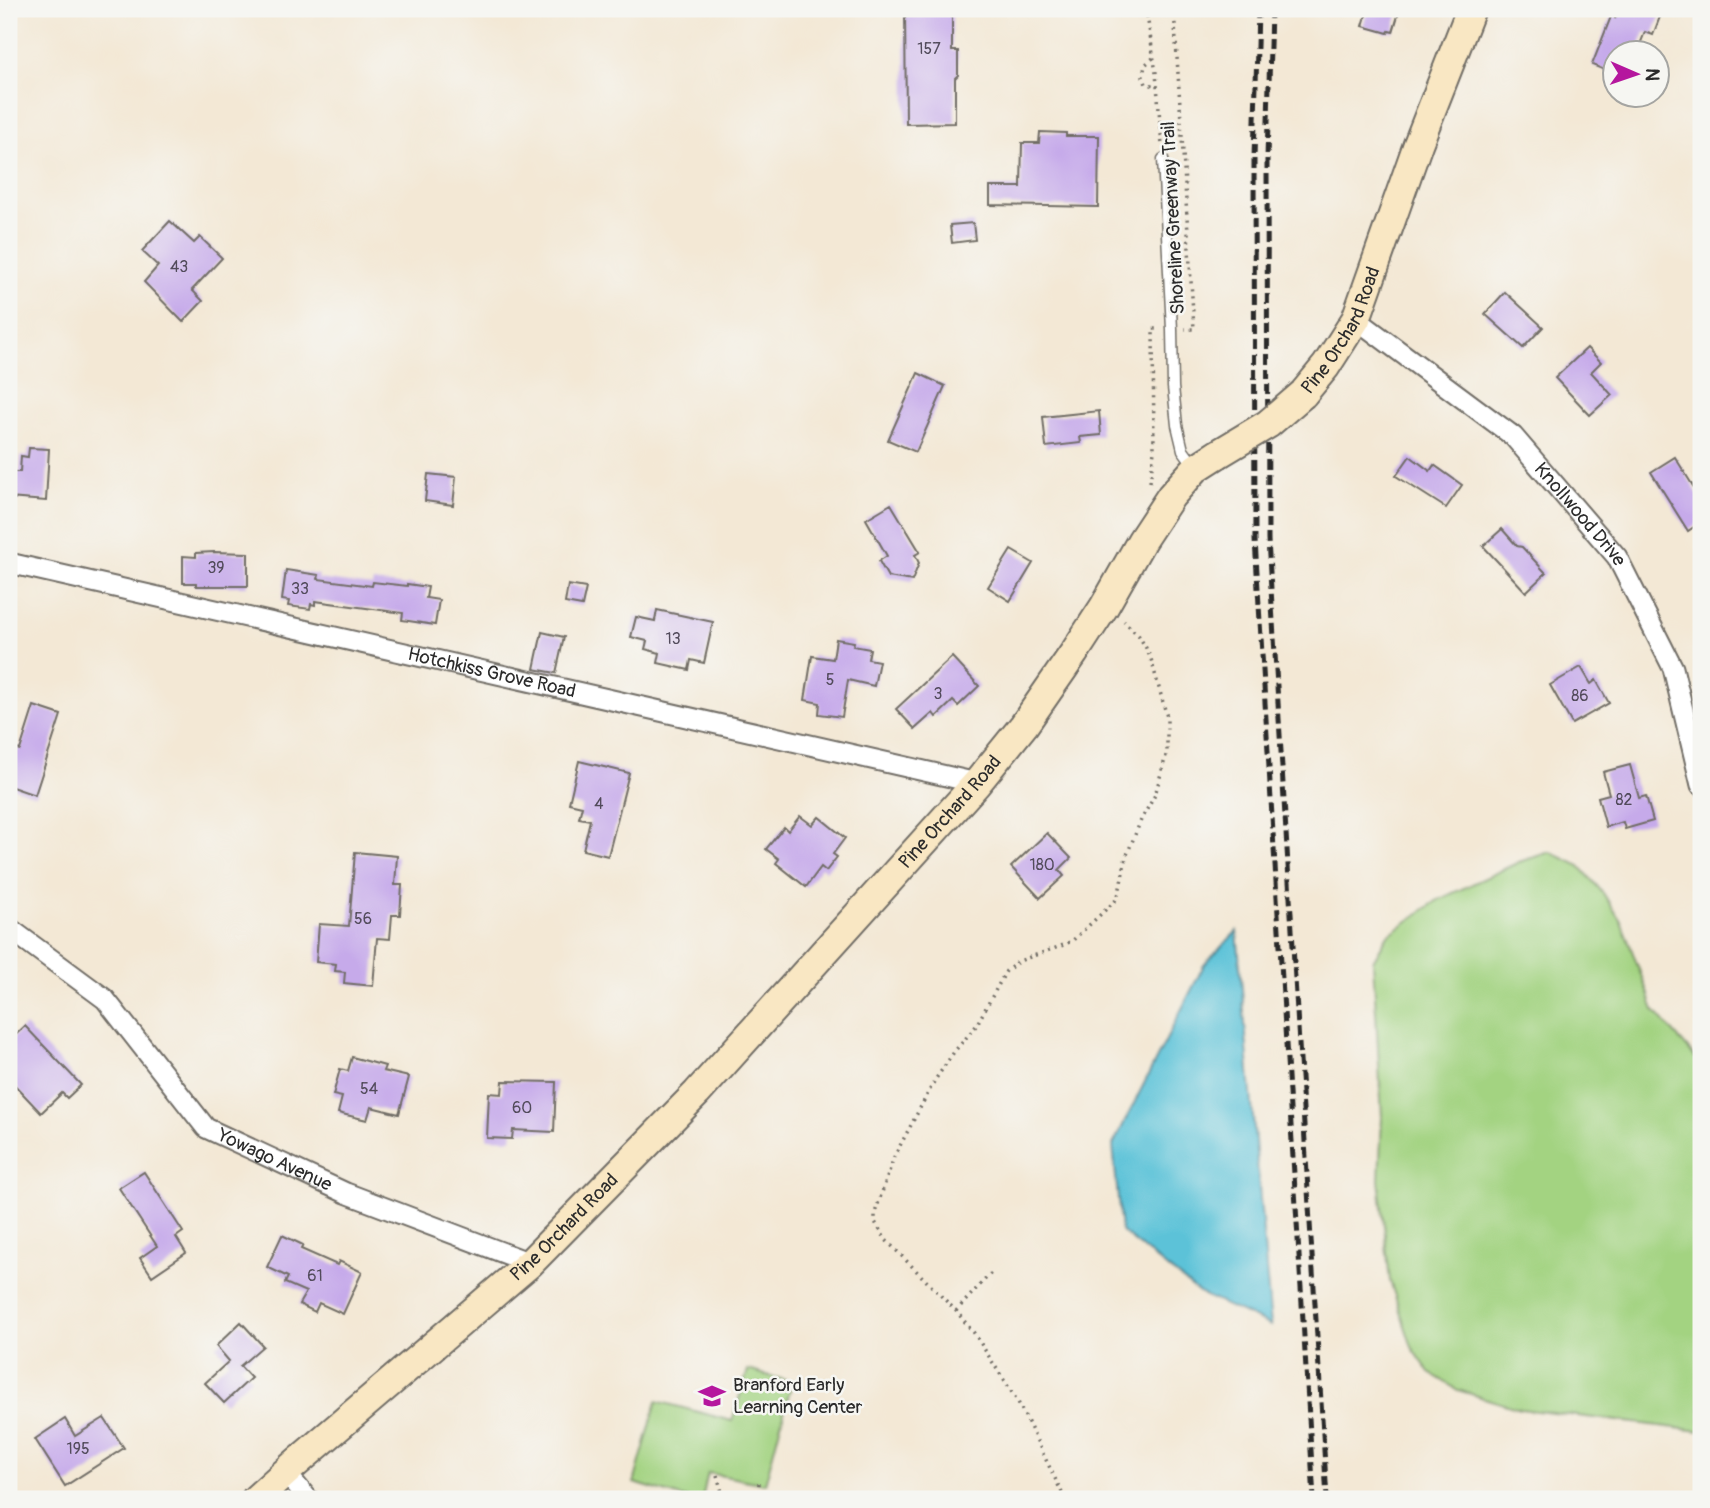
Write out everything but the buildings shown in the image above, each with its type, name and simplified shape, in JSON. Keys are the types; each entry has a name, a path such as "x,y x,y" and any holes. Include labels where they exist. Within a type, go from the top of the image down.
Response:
{"street":[{"name":"Pine Orchard Road","path":"256,1499 530,1263 697,1093 977,783 1024,724 1104,607 1171,496 1207,461 1268,425 1303,394 1326,366 1356,319 1418,144 1471,9"},
{"name":"Knollwood Drive","path":"1356,319 1513,436 1616,556 1674,668 1701,785"},
{"name":"Hotchkiss Grove Road","path":"9,562 977,783"},
{"name":"Yowago Avenue","path":"9,928 105,999 206,1128 346,1193 530,1263"},
{"path":"285,1472 309,1499"}],"lane":[{"path":"1163,159 1177,425 1183,450 1207,461"}],"path":[{"path":"1146,9 1157,86 1163,159"},
{"name":"Shoreline Greenway Trail","path":"1146,492 1154,451 1153,329 1194,329 1174,9"},
{"path":"1153,58 1145,65 1143,76 1146,84 1157,86"},
{"path":"1065,1499 1013,1393 974,1333 886,1240 876,1222 875,1213 894,1157 935,1080 976,1026 1006,971 1019,961 1072,941 1115,901 1119,893 1126,857 1155,795 1167,752 1167,717 1146,648 1126,622 1104,607"},
{"path":"956,1311 991,1273"},
{"path":"718,1475 724,1499"},
{"path":"758,1499 759,1483"}],"green space":[{"path":"1550,852 1580,866 1603,893 1621,921 1654,1010 1701,1064 1701,1431 1520,1409 1458,1390 1430,1373 1412,1347 1390,1281 1379,1180 1382,1117 1373,961 1388,935 1438,900 1519,862"},
{"path":"748,1370 792,1382 765,1484 708,1473 702,1499 688,1499 634,1483 657,1401 732,1421"}],"water":[{"path":"1237,931 1271,1326 1199,1293 1121,1231 1113,1145 1204,965"}],"railway":[{"path":"1258,9 1254,159 1255,540 1314,1499"},
{"path":"1271,9 1267,159 1268,540 1327,1499"}],"place":[{"name":"Branford Early Learning Center","path":"712,1396"}]}
